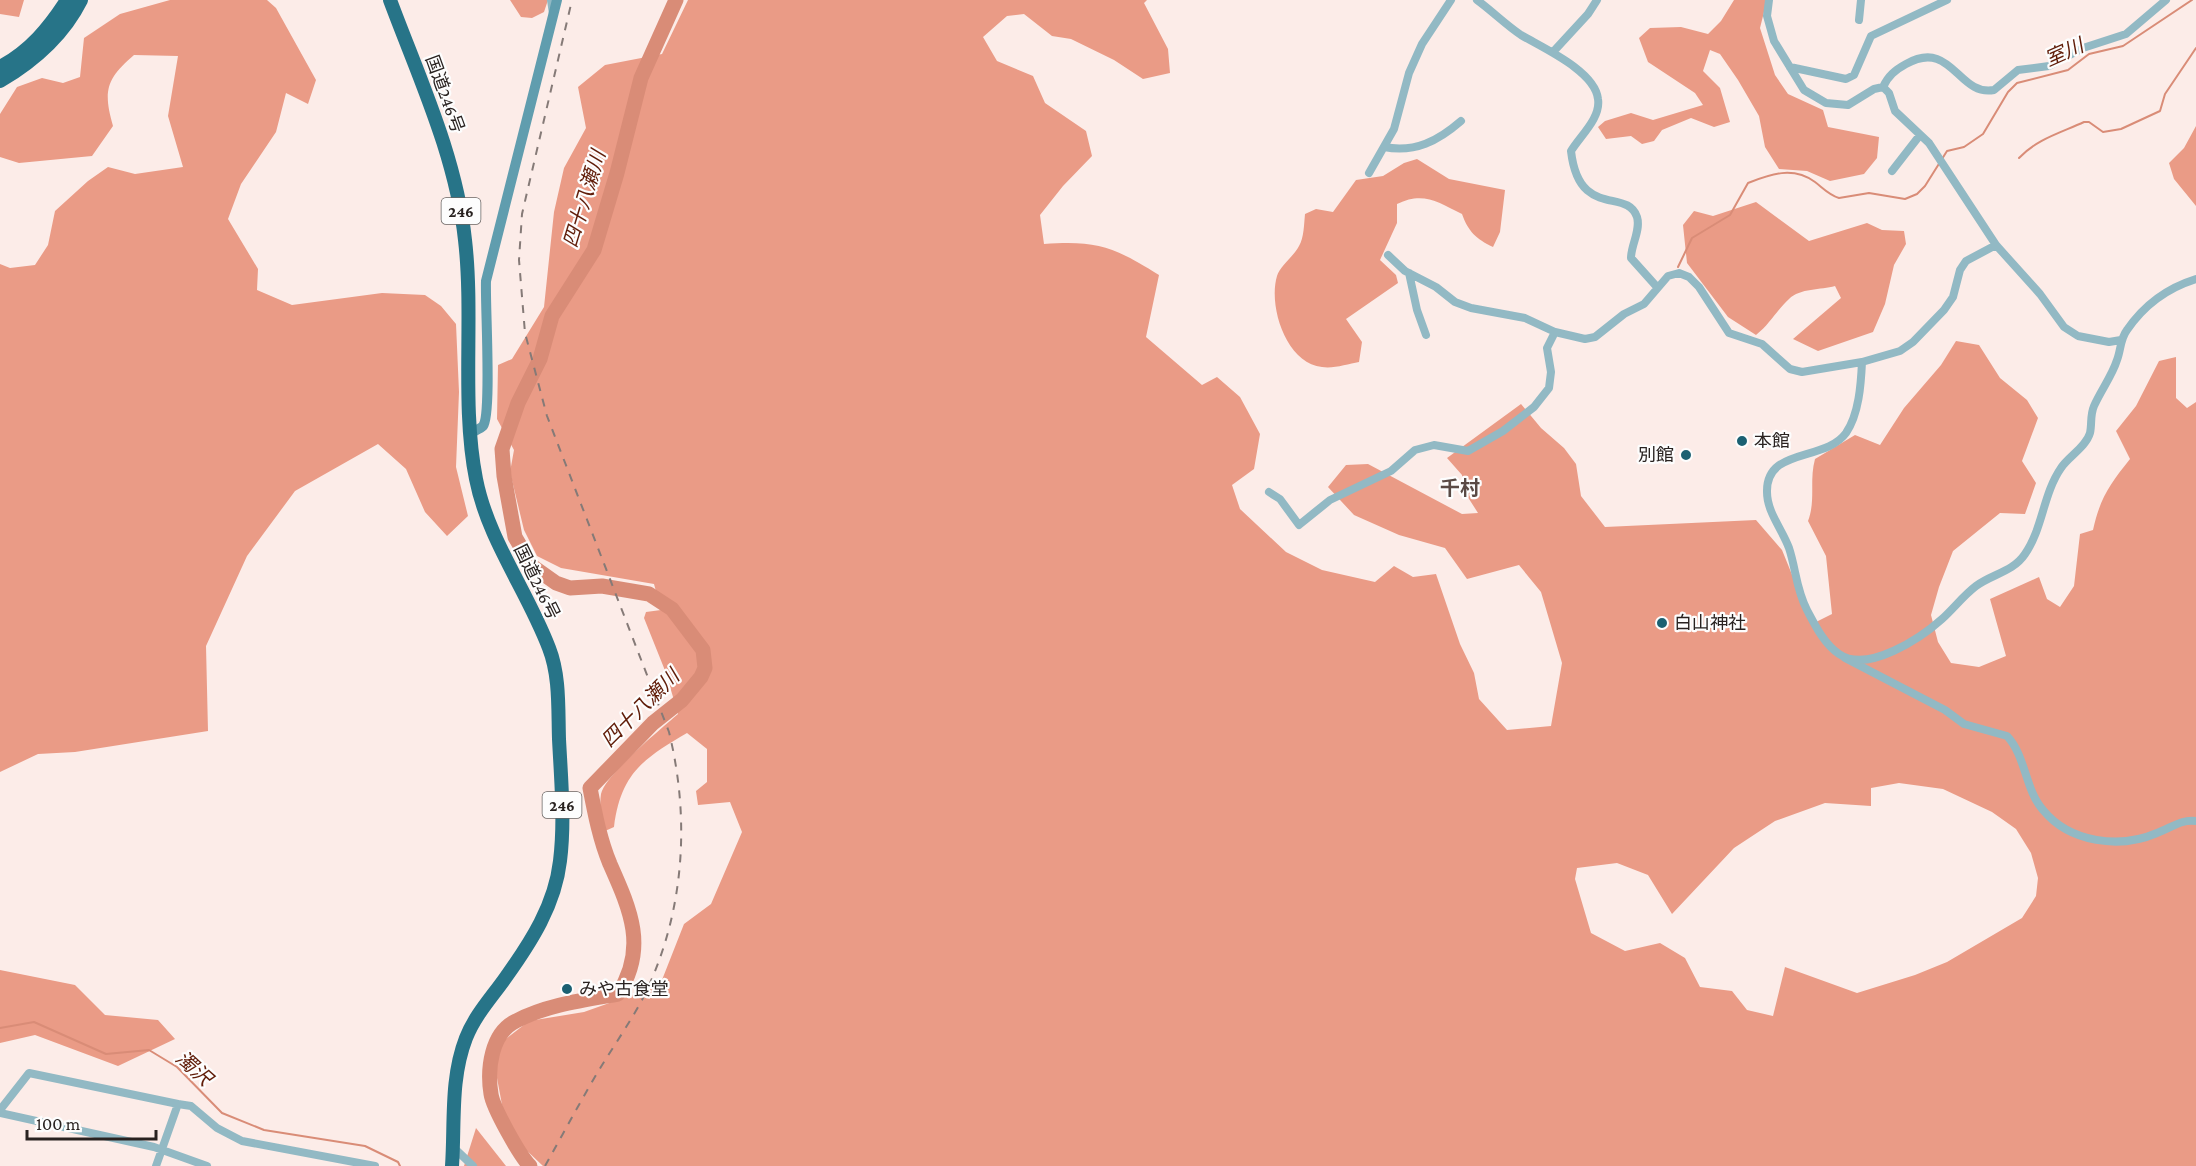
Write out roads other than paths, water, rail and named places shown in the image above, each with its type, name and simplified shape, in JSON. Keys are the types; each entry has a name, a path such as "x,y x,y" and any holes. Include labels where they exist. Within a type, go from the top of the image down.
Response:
{"highway":[{"path":"0,68 16,59 39,39 67,0"},
{"path":"0,81 45,49 68,22 81,0"},
{"name":"国道246号","path":"390,0 446,151 459,200 468,273 471,433 476,479 486,515 549,647 556,673 563,829 558,874 542,921 524,952 483,1007 466,1038 456,1074 452,1166"}],"street":[{"path":"551,0 553,16"},
{"path":"471,433 482,426 486,419 488,380 484,312 486,281 557,0"},
{"path":"1369,174 1400,112 1409,73 1422,44 1451,0"},
{"path":"1478,0 1520,34 1552,52 1587,78 1599,99 1596,116 1571,151 1576,179 1588,192 1598,198 1628,205 1635,213 1638,227 1631,258 1656,287"},
{"path":"1552,52 1588,14 1597,0"},
{"path":"1769,0 1769,28 1804,90 1826,103 1848,105 1874,89 1883,87"},
{"path":"1859,20 1861,0"},
{"path":"1790,67 1846,79 1856,70 1871,36 1947,0"},
{"path":"1883,87 1887,76 1904,65 1927,57 1950,66 1974,87 1990,91 2018,70 2057,63 2083,48 2109,42 2126,34 2166,0"},
{"path":"1883,87 1889,93 1895,111 1937,154 1996,245 2040,294 2064,327 2078,336 2109,342 2121,340"},
{"path":"1384,147 1399,150 1428,144 1443,137 1461,121"},
{"path":"1892,171 1920,135"},
{"path":"1388,255 1409,273 1436,287 1455,302 1472,308 1525,318 1555,332 1585,339 1595,337 1624,314 1644,304 1656,287 1674,273 1689,277 1699,287 1729,333 1762,344 1795,371 1862,362 1890,355 1912,342 1953,297 1960,270 1966,261 1996,245"},
{"path":"1409,273 1417,310 1426,335"},
{"path":"1844,657 1865,659 1896,651 1940,621 1976,586 2018,564 2031,546 2054,480 2090,434 2090,418 2116,364 2121,340 2127,329 2155,298 2169,289 2196,279"},
{"path":"1269,492 1280,499 1299,525 1330,500 1389,472 1422,447 1434,445 1459,451 1476,447 1503,431 1544,397 1550,381 1547,348 1555,332"},
{"path":"1862,362 1858,399 1846,434 1834,444 1786,461 1774,468 1767,490 1771,510 1789,549 1800,596 1827,643 1844,657 1945,711 1964,724 2007,736 2016,749 2043,811 2063,826 2111,843 2144,838 2182,821 2196,821"},
{"path":"207,1166 162,1152 154,1147 0,1112 29,1073 191,1106 217,1128 242,1141 375,1166"},
{"path":"156,1166 178,1104"},
{"path":"454,1148 473,1166"}],"waterway":[{"name":"四十八瀬川","path":"530,1166 508,1132 491,1094 491,1063 496,1043 508,1027 528,1015 566,1004 618,994 632,961 633,929 624,897 603,846 590,788 653,723 682,700 701,677 705,668 703,650 672,609 649,594 602,586 570,588 556,583 532,566 515,537 504,476 502,449 518,403 540,359 552,316 594,250 617,173 641,78 676,0"},
{"name":"室川","path":"1678,267 1692,238 1730,215 1748,183 1765,177 1782,173 1798,174 1807,177 1839,198 1869,193 1905,199 1917,194 1925,186 1947,151 1964,147 1983,134 2008,92 2017,83 2068,70 2089,54 2123,46 2192,0"},
{"path":"2019,158 2041,141 2084,122 2089,122 2103,132 2121,129 2160,111 2165,94 2196,48"},
{"name":"濁沢","path":"0,1028 34,1022 106,1054 149,1050 177,1067 222,1113 264,1130 365,1146 398,1162 400,1166"}],"railway":[{"path":"545,1166 592,1082 637,1009 656,968 675,902 680,869 681,834 680,800 669,732 547,416 525,333 519,260 522,214 572,0"}],"place":[{"name":"本館","path":"1742,441"},
{"name":"別館","path":"1686,455"},
{"name":"白山神社","path":"1662,623"},
{"name":"みや古食堂","path":"567,989"}],"district":[{"name":"千村","path":"1460,488"}]}
